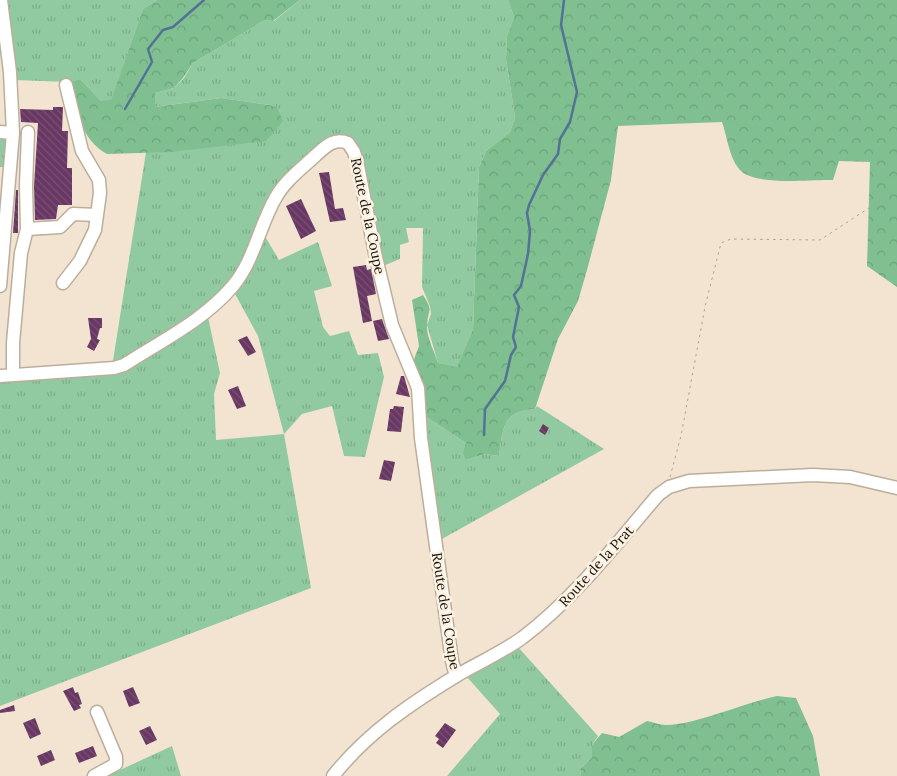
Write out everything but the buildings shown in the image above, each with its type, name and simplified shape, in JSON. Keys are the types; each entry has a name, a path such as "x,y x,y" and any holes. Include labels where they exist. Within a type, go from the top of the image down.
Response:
{"street":[{"path":"0,286 6,132 11,79 1,0"},
{"path":"62,283 89,243 97,215 100,185 82,150 66,85"},
{"path":"6,375 13,343 21,253 27,229 28,132"},
{"name":"Route de la Coupe","path":"6,375 114,368 124,365 196,318 216,304 240,278 264,220 281,189 326,146 338,141 348,143 354,152 358,166 374,254 392,325 418,388 421,438 452,661 456,676"},
{"path":"27,229 60,227 73,214 97,215"},
{"name":"Route de la Prat","path":"334,776 352,752 384,724 456,676 502,651 560,607 658,495 668,487 689,481 813,475 850,477 897,488"},
{"path":"94,776 116,764 116,756 97,712"}],"path":[{"path":"668,487 681,436 705,308 718,248 721,243 731,239 820,240 878,202 897,187"}],"green space":[{"path":"5,0 157,0 143,9 111,101 101,101 80,79 70,82 14,80"},
{"path":"157,0 300,0 273,21 265,20 193,63 174,88 155,93 155,107 221,98 276,106 283,121 266,141 170,152 107,154 91,140 85,132 77,113 70,82 80,79 101,101 111,100 143,9"},
{"path":"300,0 508,0 514,17 507,36 506,59 515,117 510,132 486,151 479,167 473,329 457,368 438,363 427,325 431,314 430,306 422,287 423,228 406,228 409,242 400,245 400,259 383,266 347,137 296,169 244,263 207,306 112,367 146,152 170,152 276,106 221,98 155,107 155,93 174,88 184,78 193,63 265,20 274,21"},
{"path":"508,0 897,0 897,287 867,266 870,162 839,161 833,180 769,180 746,175 739,169 731,153 722,122 618,126 611,180 578,301 558,339 535,409 524,410 510,417 503,429 499,456 485,454 466,460 463,453 466,443 425,416 412,365 419,346 412,300 423,295 428,304 427,329 438,363 457,367 473,329 479,167 486,151 510,132 515,117 506,59 507,36 514,17"},
{"path":"0,135 6,138 7,142 6,167 0,167"},
{"path":"263,233 279,260 318,242 332,286 314,291 323,327 330,336 349,331 358,355 378,353 384,377 365,457 344,456 332,406 302,414 284,434 258,336 234,292"},
{"path":"208,317 220,373 214,394 216,440 284,434 311,588 0,706 0,379 110,374"},
{"path":"537,406 604,449 440,540 425,438 425,416 466,443 466,460 485,454 499,456 503,429 510,417 524,410 535,409"},
{"path":"518,647 598,736 592,745 592,757 580,769 581,776 447,776 500,714 467,677"},
{"path":"777,696 796,698 813,736 820,776 581,776 580,769 592,757 592,745 602,733 619,737 647,721 664,725 679,724"},
{"path":"172,746 181,776 107,776"}],"waterway":[{"path":"125,109 152,62 148,49 163,30 173,27 204,0"},
{"path":"484,435 485,409 505,381 511,355 516,347 513,337 519,307 514,295 521,286 528,254 530,231 527,213 529,205 543,175 558,154 560,139 570,122 577,92 561,25 564,0"}]}
